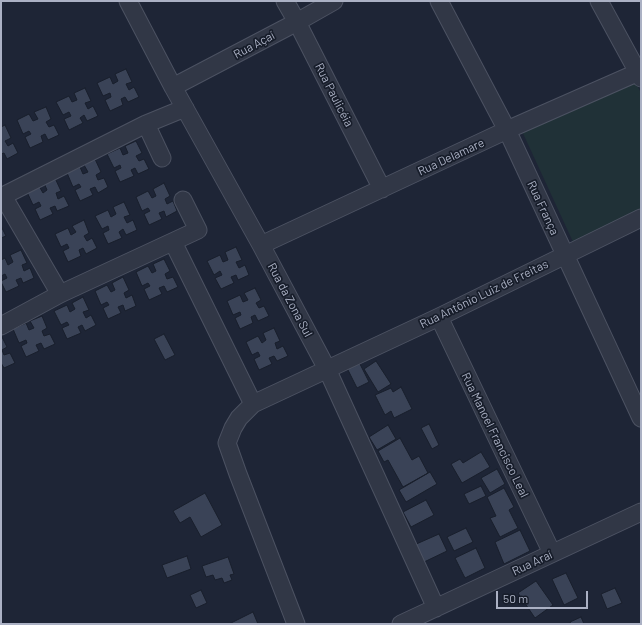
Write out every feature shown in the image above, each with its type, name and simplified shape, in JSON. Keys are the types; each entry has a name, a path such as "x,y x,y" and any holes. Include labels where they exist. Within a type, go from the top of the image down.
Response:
{"street":[{"name":"Rua da Zona Sul","path":"128,1 173,87 261,245 327,369 436,608"},
{"name":"Rua Paulicéia","path":"285,1 382,189"},
{"name":"Rua Açaí","path":"173,87 334,1"},
{"name":"Rua França","path":"439,1 507,130 641,418"},
{"path":"598,1 640,74"},
{"name":"Rua Delamare","path":"261,245 507,130 640,74"},
{"path":"60,294 2,196 146,124 185,108"},
{"path":"146,124 162,158"},
{"path":"1,326 60,294 198,230 183,200"},
{"name":"Rua Antônio Luiz de Freitas","path":"296,624 227,443 239,418 253,404 439,317 641,218"},
{"path":"174,242 253,404"},
{"name":"Rua Manoel Francisco Leal","path":"439,317 552,553"},
{"name":"Rua Araí","path":"401,624 641,512"}],"shaded area":[{"path":"633,77 641,93 641,213 574,244 521,129"}],"building":[{"path":"126,69 132,82 126,84 129,90 134,87 139,97 128,102 125,97 121,99 123,105 110,111 105,100 111,97 110,93 103,96 97,83 110,77 113,84 118,81 115,74"},
{"path":"85,88 91,101 85,103 88,109 93,106 98,116 87,121 84,115 80,118 83,123 69,130 64,119 71,116 69,112 63,115 56,102 69,96 72,102 77,100 74,93"},
{"path":"46,107 51,119 46,122 49,127 54,125 59,135 48,140 45,134 41,136 43,142 30,148 25,137 31,134 29,131 23,134 17,120 29,114 33,121 38,119 34,112"},
{"path":"5,125 11,138 5,141 8,146 13,143 18,153 7,159 4,153 1,154 1,127"},
{"path":"136,141 142,153 136,156 139,161 144,159 149,169 138,174 135,168 131,170 134,176 120,182 115,171 121,168 120,165 114,168 107,154 120,148 123,155 128,153 125,146"},
{"path":"95,159 101,172 96,175 98,180 104,178 108,187 98,193 95,187 90,189 93,195 80,201 75,190 81,187 79,184 73,187 67,173 80,167 83,174 88,172 84,165"},
{"path":"55,178 61,191 56,193 58,199 64,196 69,206 57,211 55,206 50,208 53,214 40,220 35,209 41,206 39,202 33,205 27,192 39,186 43,193 47,190 44,183"},
{"path":"164,183 170,196 165,199 167,204 173,201 177,211 166,217 164,211 159,213 162,219 149,225 144,214 150,211 148,208 142,211 136,197 148,191 152,198 156,196 153,189"},
{"path":"124,202 130,215 124,217 127,223 133,220 137,230 126,235 123,229 119,232 122,238 108,244 103,233 109,230 108,226 102,229 95,216 108,210 111,217 116,214 113,207"},
{"path":"84,220 89,233 84,236 87,241 92,238 97,248 86,254 83,248 79,250 81,256 68,262 63,251 69,248 67,244 61,247 55,234 68,228 71,235 76,232 72,226"},
{"path":"1,226 6,236 1,238"},
{"path":"236,247 242,260 236,262 239,268 245,265 249,275 238,280 236,275 231,277 234,283 221,289 215,278 222,275 220,271 214,275 207,261 220,255 223,262 228,260 225,252"},
{"path":"21,250 27,263 22,265 24,271 30,268 34,278 23,283 21,278 16,280 19,286 6,292 1,282 7,278 5,274 1,276 1,260 5,258 8,265 13,262 10,255"},
{"path":"164,259 170,271 165,274 167,279 173,277 178,287 167,292 164,286 159,288 162,294 149,300 144,289 150,286 148,283 142,286 136,272 148,266 152,273 156,271 153,264"},
{"path":"123,277 129,290 124,293 126,298 132,295 136,306 125,311 123,305 118,307 121,313 108,319 103,308 109,305 107,302 101,305 95,291 107,285 111,292 115,290 112,283"},
{"path":"255,288 261,300 256,303 259,308 264,306 269,316 258,321 255,315 251,317 253,323 240,329 235,318 241,315 240,312 233,315 227,301 240,295 243,302 248,300 244,293"},
{"path":"83,297 89,310 83,312 86,318 91,315 96,325 85,331 82,325 78,327 81,333 67,339 62,328 69,325 67,322 61,325 54,311 67,305 70,312 75,309 72,303"},
{"path":"42,316 47,328 42,331 44,336 50,334 55,344 44,349 41,343 36,345 39,351 26,357 21,346 27,343 26,340 19,343 13,329 26,323 29,330 34,328 30,321"},
{"path":"274,328 280,341 275,343 277,349 283,346 288,356 277,361 274,356 269,358 272,364 259,370 254,359 260,356 258,352 252,355 246,342 258,336 262,343 266,340 263,333"},
{"path":"164,334 175,355 165,360 154,339"},
{"path":"1,335 7,347 2,350 4,355 10,353 15,363 4,368 1,363"},
{"path":"376,361 391,384 378,392 364,369"},
{"path":"359,362 369,382 357,388 347,368"},
{"path":"401,387 412,409 394,418 391,411 385,415 375,395 391,388 393,392"},
{"path":"429,424 439,445 432,449 421,428"},
{"path":"388,425 396,439 377,450 369,437"},
{"path":"400,438 412,460 419,456 428,473 403,487 388,460 384,462 378,451"},
{"path":"481,452 490,467 462,483 451,464 460,459 463,463"},
{"path":"497,469 505,484 490,493 481,478"},
{"path":"430,472 437,484 406,502 399,490"},
{"path":"481,486 486,496 469,504 464,494"},
{"path":"504,488 514,507 509,510 518,528 500,537 490,518 496,516 487,497"},
{"path":"205,493 222,525 201,537 190,517 180,523 173,511"},
{"path":"426,500 434,515 411,527 403,512"},
{"path":"466,528 473,542 454,551 447,537"},
{"path":"520,530 530,551 504,564 495,542"},
{"path":"439,534 447,551 422,563 414,545"},
{"path":"476,548 485,568 465,578 455,558"},
{"path":"187,556 191,569 167,578 162,565"},
{"path":"228,557 234,574 230,575 232,580 224,583 222,578 215,580 213,575 206,577 202,566"},
{"path":"566,573 578,598 564,605 552,579"},
{"path":"536,581 553,605 535,618 518,593"},
{"path":"615,588 622,603 607,609 601,594"},
{"path":"201,590 207,603 196,608 190,595"},
{"path":"253,612 258,624 229,624"},
{"path":"581,617 584,624 571,624 570,622"}]}
